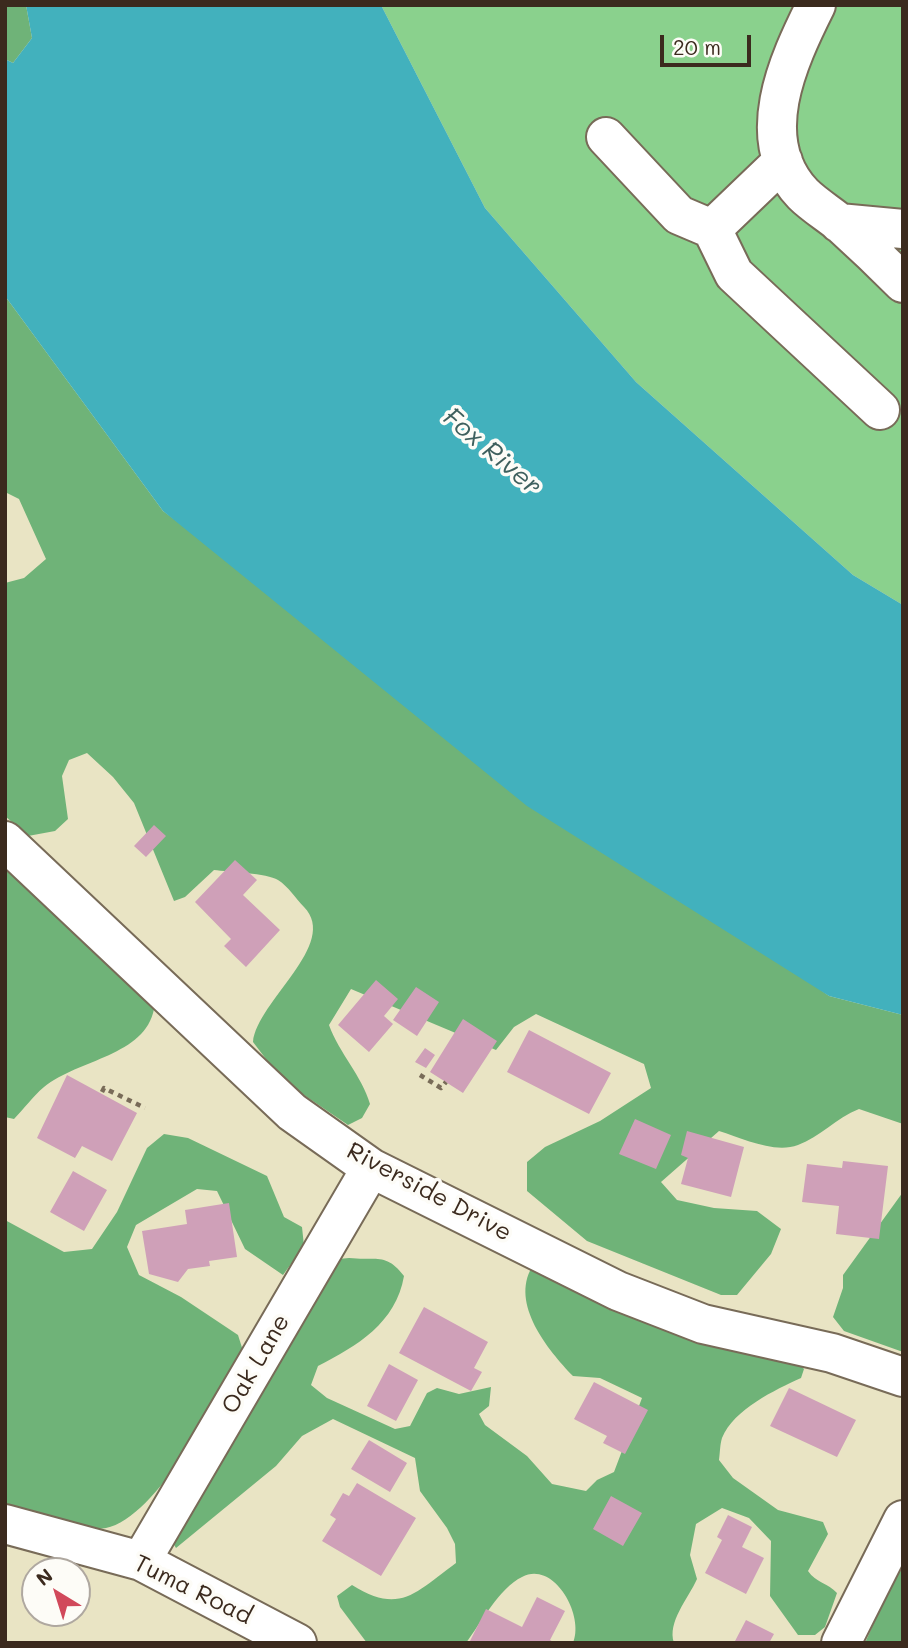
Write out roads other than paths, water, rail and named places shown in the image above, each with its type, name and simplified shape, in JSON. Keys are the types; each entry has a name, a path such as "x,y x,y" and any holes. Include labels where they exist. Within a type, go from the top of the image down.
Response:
{"street":[{"path":"816,5 791,55 775,117 783,161 802,193 839,223 903,283"},
{"path":"606,138 679,215 712,229 734,274 880,410"},
{"path":"712,229 783,161"},
{"path":"839,223 903,229"},
{"name":"Riverside Drive","path":"5,841 292,1112 371,1168 618,1291 703,1324 832,1353 903,1377"},
{"name":"Oak Lane","path":"141,1561 371,1168"},
{"path":"841,1643 903,1520"},
{"name":"Tuma Road","path":"5,1524 141,1561 297,1643"}],"water":[{"name":"Fox River","path":"26,5 381,5 485,208 636,382 853,575 903,605 903,1015 829,996 527,806 163,511 5,296 5,59 13,63 32,38"}]}
